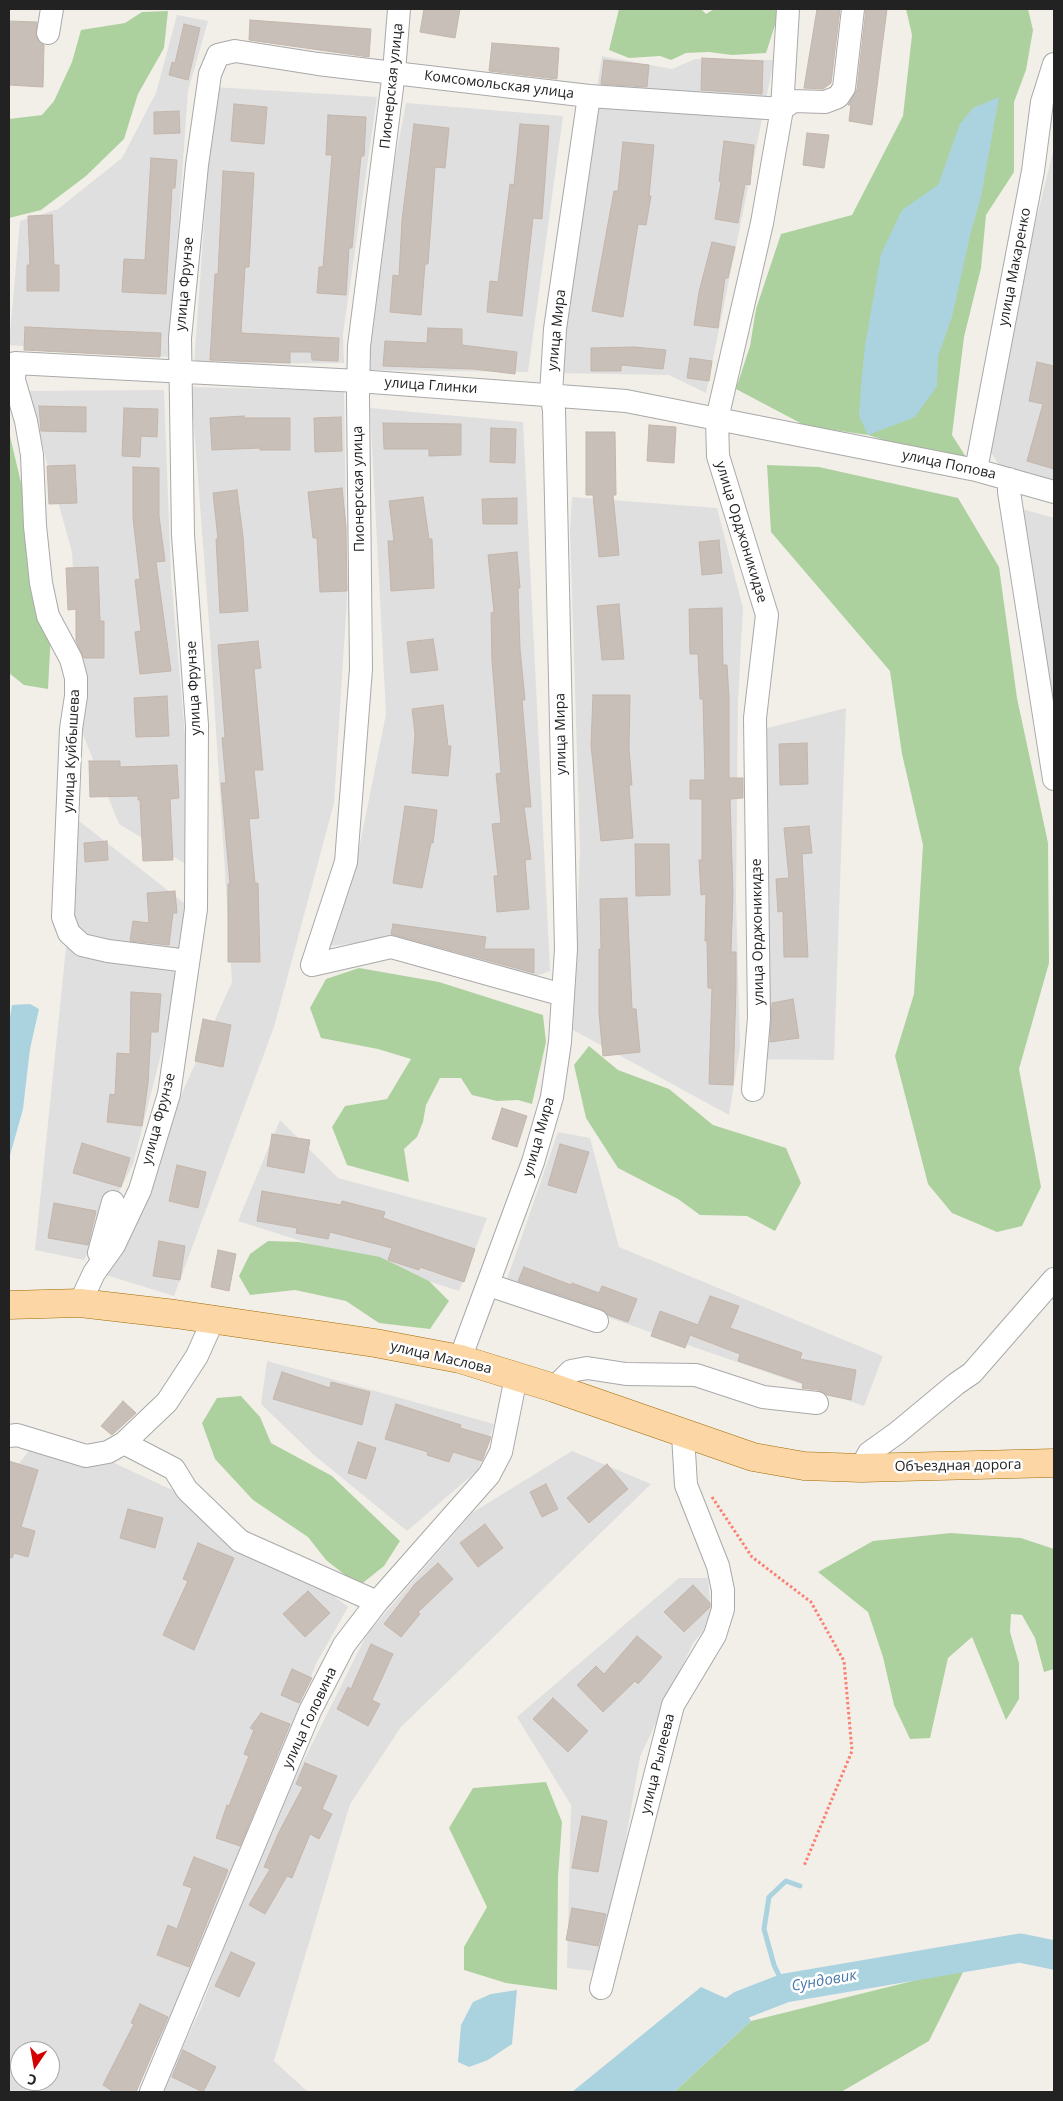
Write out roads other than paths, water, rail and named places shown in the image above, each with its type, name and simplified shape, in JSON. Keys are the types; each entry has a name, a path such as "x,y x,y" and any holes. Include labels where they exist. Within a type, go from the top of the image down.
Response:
{"main road":[{"name":"улица Маслова","path":"9,1305 80,1304 213,1320 375,1343 460,1359 554,1388 683,1435 754,1457 804,1466 861,1468"},
{"name":"Объездная дорога","path":"861,1468 1054,1463"}],"street":[{"path":"48,33 52,9"},
{"name":"Пионерская улица","path":"399,9 394,72 359,346 361,669 346,862 312,965 391,947 563,995"},
{"name":"улица Орджоникидзе","path":"753,1090 759,1018 755,718 767,615 718,456 717,419 762,223 782,109 788,9"},
{"path":"782,109 794,101 825,102 838,97 844,88 853,9"},
{"name":"Комсомольская улица","path":"218,54 235,51 589,96 782,109"},
{"name":"улица Фрунзе","path":"80,1304 94,1273 114,1246 140,1190 169,1094 196,909 197,725 183,536 180,338 197,166 210,74 218,54"},
{"name":"улица Макаренко","path":"976,470 1033,171 1042,102 1054,64"},
{"name":"улица Мира","path":"460,1359 533,1162 552,1097 560,1042 566,949 554,410 551,394 555,329 589,96"},
{"name":"улица Глинки","path":"15,363 358,381 626,401 843,444"},
{"name":"улица Куйбышева","path":"15,363 14,380 26,421 32,454 35,526 41,583 48,616 71,659 76,678 76,696 70,739 63,918 69,933 82,945 108,951 188,961"},
{"name":"улица Попова","path":"843,444 976,470 1054,492"},
{"path":"1009,479 1009,492 1054,778"},
{"path":"94,1273 112,1202"},
{"path":"861,1468 869,1453 897,1433 956,1384 972,1374 1054,1278"},
{"path":"489,1285 597,1322"},
{"path":"9,1436 17,1435 86,1456 108,1452 124,1443 167,1402 197,1356 213,1320"},
{"path":"554,1388 571,1371 587,1368 626,1374 696,1375 763,1397 817,1403"},
{"name":"улица Головина","path":"151,2092 310,1711 344,1645 377,1602 489,1475 501,1452 516,1377"},
{"name":"улица Рылеева","path":"601,1988 673,1705 715,1635 723,1609 723,1590 718,1566 686,1485 683,1435"},
{"path":"124,1443 174,1470 187,1490 240,1541 377,1602"}],"water":[{"path":"999,97 981,197 970,236 952,317 938,356 937,386 915,417 868,435 859,416 861,386 865,346 881,254 902,210 938,185 960,124 973,108"},
{"path":"30,1004 39,1009 30,1049 23,1109 9,1159 9,1023 12,1005"},
{"path":"701,1987 741,2005 751,2021 674,2092 572,2092"},
{"path":"517,1990 512,2044 488,2060 469,2067 458,2062 461,2025 473,2002 491,1994"}],"waterway":[{"path":"785,1988 774,1965 764,1929 769,1897 786,1881 800,1886"},
{"name":"Сундовик","path":"709,2028 741,2005 785,1988 1020,1948 1054,1955"}]}
